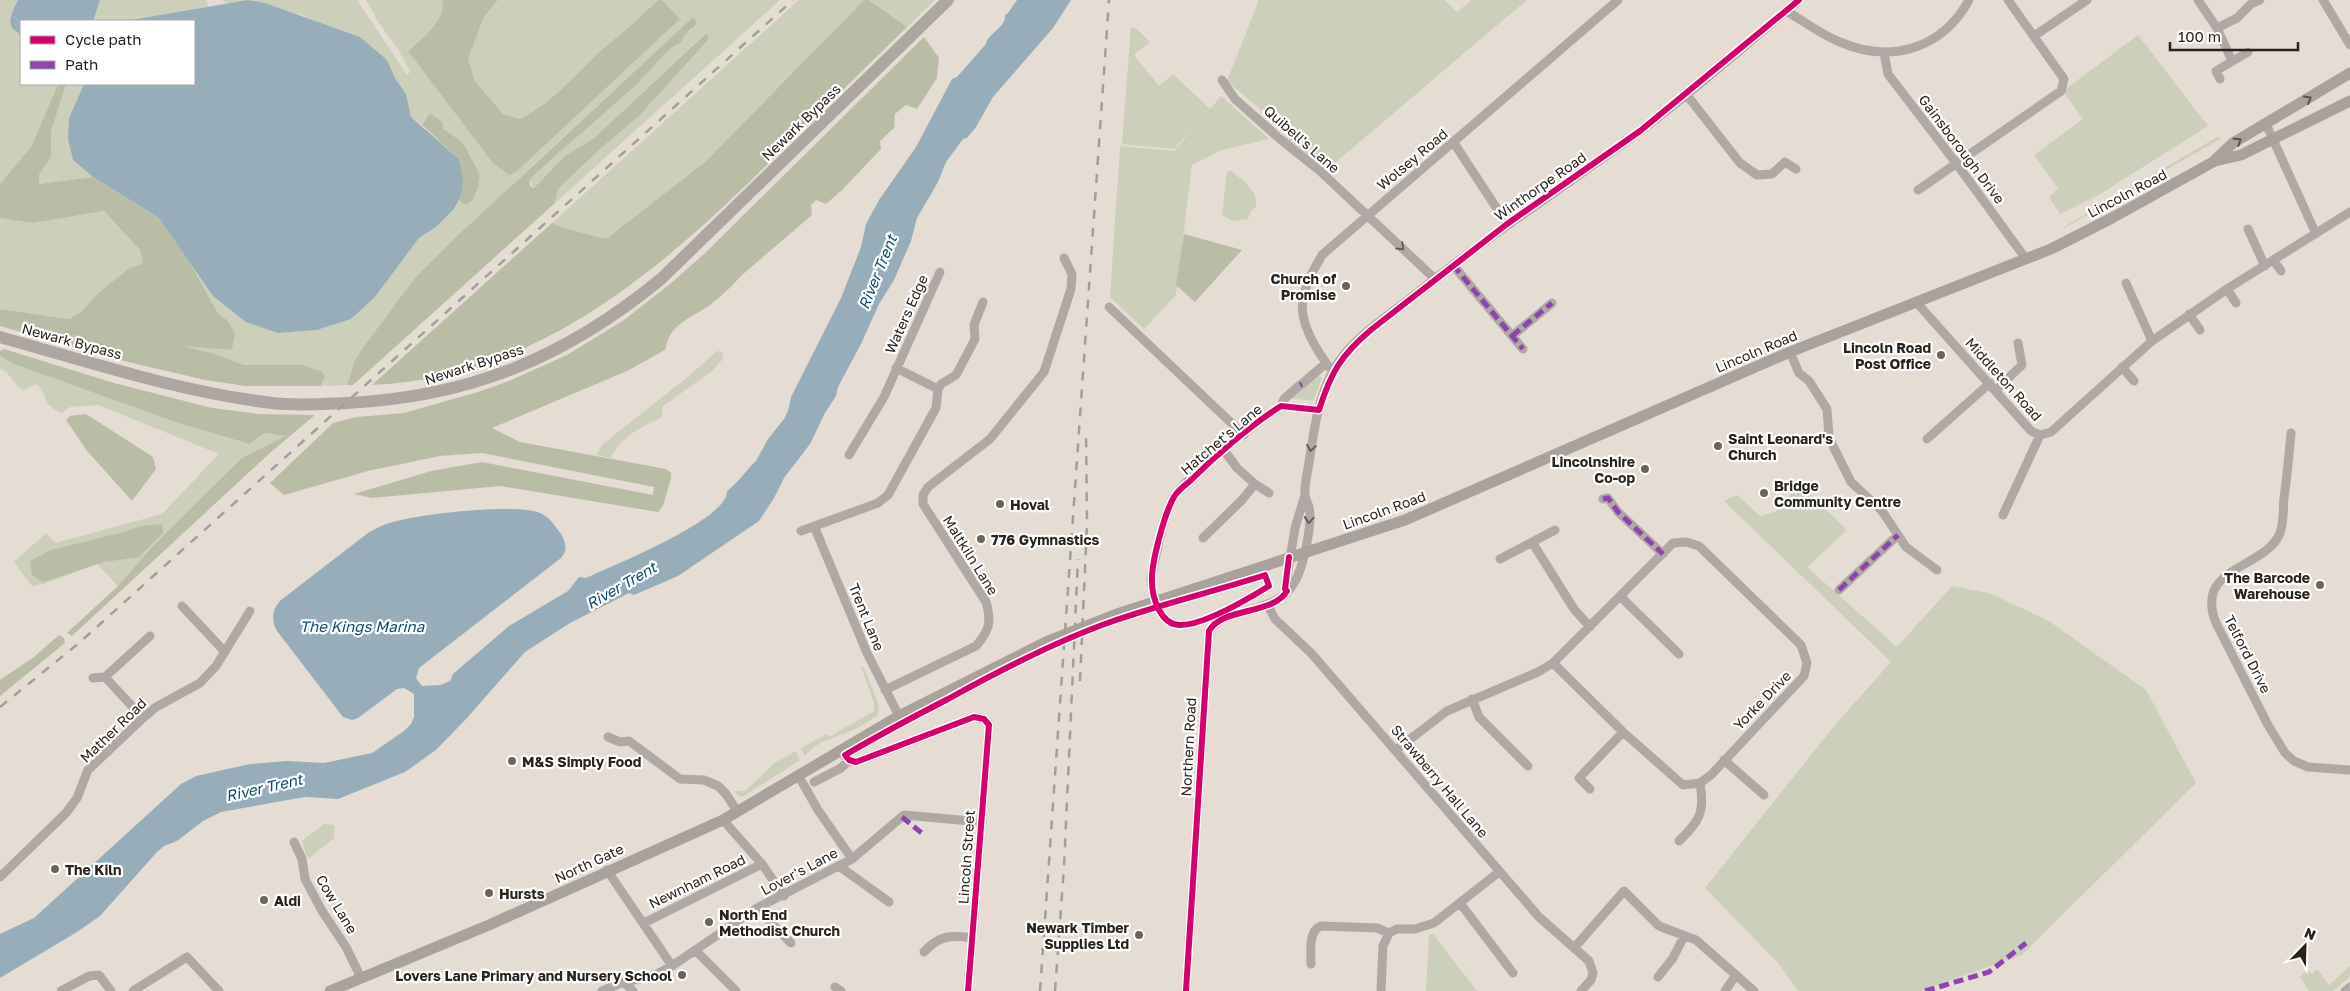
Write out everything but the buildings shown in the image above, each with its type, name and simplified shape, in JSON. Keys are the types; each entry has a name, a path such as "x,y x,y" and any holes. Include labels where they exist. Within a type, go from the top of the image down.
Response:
{"highway":[{"name":"Newark Bypass","path":"0,337 109,367 242,399 274,404 373,402 430,395 503,373 562,347 616,315 661,279 948,0"}],"main road":[{"name":"Lincoln Road","path":"1048,641 1089,624 1165,598 1404,520 1790,352 2051,249 2112,218 2213,162 2233,143 2350,74"},
{"name":"Lincoln Road","path":"2213,162 2241,155 2350,101"},
{"name":"North Gate","path":"330,991 489,926 608,870 723,820 899,716 1048,641"}],"street":[{"name":"Wolsey Road","path":"1333,372 1311,340 1305,321 1302,300 1308,281 1322,255 1618,0"},
{"name":"Winthorpe Road","path":"1289,557 1305,495 1319,410 1333,372 1355,343 1434,278 1507,224 1640,131 1799,0"},
{"path":"1786,11 1838,42 1860,50 1884,53 1926,44 1948,27 1969,0"},
{"path":"1918,190 2061,91 2064,87 2064,79 2008,0"},
{"path":"2034,36 2086,0"},
{"path":"2198,0 2217,28 2232,61"},
{"path":"2217,28 2237,18 2251,4 2260,0"},
{"path":"2323,0 2350,45"},
{"path":"2220,80 2216,71 2248,52"},
{"name":"Gainsborough Drive","path":"1884,53 1888,74 2026,259"},
{"name":"Quibell's Lane","path":"1222,80 1235,99 1320,171 1434,278"},
{"path":"1686,94 1740,163 1757,175 1772,174 1785,162 1796,169"},
{"path":"2266,124 2316,234"},
{"path":"1454,143 1507,224"},
{"name":"Middleton Road","path":"1917,303 1993,386 2031,431 2040,435 2051,432 2152,341 2189,314 2350,212"},
{"path":"2248,229 2265,266"},
{"name":"Maltkiln Lane","path":"885,690 976,646 986,634 990,615 986,602 923,504 923,495 928,486 990,439 1044,372 1071,289 1072,274 1064,258"},
{"path":"2274,261 2281,271"},
{"path":"1453,265 1523,349"},
{"name":"Waters Edge","path":"849,455 884,397 940,272"},
{"path":"2126,283 2152,341"},
{"path":"2227,289 2236,303"},
{"path":"801,531 878,503 888,495 936,408 938,389 941,384 951,380 960,368 975,339 974,325 983,302"},
{"path":"1512,336 1552,303"},
{"name":"Hatchet's Lane","path":"1108,307 1244,435"},
{"path":"2189,314 2200,330"},
{"path":"1927,439 2022,365 2018,343"},
{"path":"1790,352 1800,373 1810,382 1827,409 1829,438 1851,482 1882,510 1906,547 1937,570"},
{"name":"Hatchet's Lane","path":"1152,586 1151,579 1163,523 1174,495 1224,450 1281,406 1284,399 1326,363"},
{"path":"2122,367 2134,381"},
{"name":"Waters Edge","path":"896,368 938,389"},
{"name":"Hatchet's Lane","path":"1281,406 1319,410"},
{"name":"Telford Drive","path":"2291,433 2280,532 2267,550 2241,564 2222,579 2215,592 2212,609 2216,623 2268,726 2285,753 2294,761 2308,767 2350,770"},
{"path":"2003,515 2040,435"},
{"path":"1224,450 1238,468 1269,494"},
{"path":"1203,538 1242,500 1255,484"},
{"name":"Winthorpe Road","path":"1304,554 1310,508 1305,495"},
{"path":"1603,499 1608,498 1618,512 1663,554"},
{"name":"Trent Lane","path":"814,526 866,653 899,716"},
{"path":"1500,559 1555,530"},
{"path":"1839,590 1898,535"},
{"path":"1532,542 1574,609 1590,627"},
{"name":"Yorke Drive","path":"1396,750 1447,711 1472,699 1515,683 1553,663 1673,543 1686,542 1699,546 1802,645 1807,663 1804,676 1711,775 1700,783"},
{"name":"Northern Road","path":"1186,991 1209,631 1218,622 1281,598 1296,581 1304,554"},
{"path":"1287,591 1285,589 1289,557"},
{"path":"1621,597 1679,654"},
{"name":"Strawberry Hall Lane","path":"1267,604 1276,619 1312,654 1539,917 1588,961 1593,973 1591,980 1581,991"},
{"path":"182,606 225,652"},
{"name":"Mather Road","path":"0,877 66,813 77,798 88,770 156,707 200,683 216,666 250,611"},
{"path":"93,678 105,677 150,636"},
{"path":"1553,663 1623,732 1683,784 1700,783 1703,801 1701,814 1693,827 1679,840"},
{"path":"105,677 143,718"},
{"path":"1472,699 1479,717 1528,766"},
{"name":"Lincoln Street","path":"849,760 856,762 974,717 984,719 989,725 968,991"},
{"path":"1590,789 1579,778 1623,732"},
{"path":"608,737 620,742 629,741 680,779 704,780 718,786 726,794 737,811"},
{"path":"814,782 841,768 849,760 839,750"},
{"path":"1724,760 1764,795"},
{"path":"798,775 818,810 852,859"},
{"name":"Lover's Lane","path":"602,991 624,982 653,976 672,966 757,908 784,896 852,859 904,815 982,822"},
{"path":"723,820 762,864 784,896"},
{"name":"Cow Lane","path":"294,842 302,859 305,879 322,911 346,947 361,978"},
{"name":"Newnham Road","path":"644,923 762,864"},
{"path":"839,866 886,898"},
{"path":"608,870 672,966"},
{"path":"1381,991 1383,946 1390,933 1397,929 1415,929 1434,923 1500,872"},
{"path":"1574,948 1624,891 1659,926 1696,940 1754,991"},
{"path":"1460,903 1513,973"},
{"path":"757,908 791,943"},
{"path":"1311,964 1312,933 1321,926 1377,928 1390,933"},
{"path":"924,952 934,942 946,936 972,938"},
{"path":"1658,977 1673,958 1684,936"},
{"path":"696,951 736,991"},
{"path":"133,991 187,957 219,991"},
{"path":"61,991 88,976 99,975 111,991"},
{"path":"1725,991 1736,975"},
{"path":"624,982 633,991"},
{"path":"2345,991 2350,987"}],"green space":[{"path":"0,0 207,0 208,7 131,20 20,20 20,85 58,85 31,147 0,184"},
{"path":"223,0 248,0 226,4"},
{"path":"248,0 357,0 407,75 410,72 398,49 379,23 366,0 442,0 443,7 437,22 408,51 471,132 559,132 680,19 662,0 780,0 555,203 558,189 601,148 639,116 708,40 702,36 593,139 565,156 534,188 529,181 535,174 634,87 670,49 682,41 685,35 691,31 693,17 536,162 416,278 362,349 355,360 347,385 321,386 324,382 304,365 244,365 179,344 232,350 235,334 229,322 217,312 188,259 213,296 278,333 317,330 351,319 375,297 419,238 436,227 454,209 458,200 466,205 478,188 480,175 473,165 470,155 430,113 422,125 411,117 406,94 395,78 387,60 329,27 302,15"},
{"path":"442,0 498,0 484,17 468,59 475,81 503,114 520,119 555,95 658,0 662,0 680,19 517,171 509,175 493,163 408,51 437,22 443,7"},
{"path":"498,0 658,0 555,95 520,119 504,115 475,81 468,59 484,17"},
{"path":"799,0 864,0 705,162 606,239 552,223"},
{"path":"864,0 869,0 907,27 738,193 646,273 598,308 546,338 492,361 434,378 372,385 552,223 606,239 705,162"},
{"path":"869,0 935,0 907,27"},
{"path":"1259,0 1444,0 1457,12 1471,0 1527,0 1323,173 1280,139 1288,133 1227,81"},
{"path":"693,17 697,23 685,35 682,41 670,49 634,87 535,174 529,181 530,186 534,188 565,156 593,139 703,36 708,34 708,40 639,116 601,148 558,189 555,203 353,385 347,385 355,360 415,278 452,241"},
{"path":"1131,27 1137,29 1150,42 1134,55 1159,86 1173,74 1210,109 1221,96 1269,139 1222,150 1192,165 1176,295 1144,329 1110,297 1120,146 1174,151 1200,120 1174,149 1122,144"},
{"path":"2138,35 2208,126 2097,196 2060,214 2049,197 2058,189 2034,155 2083,119 2063,91"},
{"path":"924,37 939,58 937,78 917,109 906,105 895,114 894,128 880,141 881,149 842,190 826,204 816,200 811,205 812,215 742,275 719,298 676,328 671,334 665,350 627,371 492,428 520,442 666,469 671,473 671,478 663,506 658,512 500,486 372,498 354,494 431,471 482,462 653,495 654,487 482,453 440,456 368,471 284,495 270,483 333,423 357,417 404,413 478,392 509,381 567,355 624,320 670,284 704,254"},
{"path":"58,85 66,85 51,132 51,157 39,175 39,184 93,177 159,218 188,259 217,312 229,322 235,334 232,350 184,346 215,354 244,365 304,365 322,372 325,377 321,386 245,386 205,380 107,357 0,326 0,309 69,319 81,312 98,293 128,269 143,263 140,250 104,211 33,223 0,218 0,184 31,147"},
{"path":"66,85 84,85 69,118 73,160 93,177 39,184 39,175 51,157 51,132"},
{"path":"430,113 442,122 444,129 463,143 480,175 478,188 472,201 466,205 458,200 461,195 459,159 422,125"},
{"path":"2219,136 2220,139 2063,229 2064,227"},
{"path":"1227,171 1231,171 1245,182 1255,196 1256,207 1251,211 1248,219 1233,221 1222,215"},
{"path":"104,211 140,250 143,264 128,269 98,293 81,312 69,319 0,309 0,218 33,223"},
{"path":"1184,234 1242,250 1195,302 1176,285"},
{"path":"4,349 114,383 212,408 259,414 315,415 271,452 72,636 67,633 118,586 151,548 242,458 290,434 284,436 265,433 249,444 178,423 14,364 0,356 0,351"},
{"path":"717,351 722,352 723,359 712,371 663,406 661,418 646,425 625,439 611,458 596,455 603,444 689,376"},
{"path":"0,356 14,364 178,423 248,444 265,433 284,436 296,431 189,512 151,548 118,586 97,564 44,584 32,586 14,562 46,533 55,543 162,514 219,454 98,405 70,407 62,413 55,410 50,406 36,384 24,390 17,386 8,374 0,369"},
{"path":"1318,375 1322,378 1313,401 1291,398"},
{"path":"86,414 153,457 156,469 132,501 87,451 66,420 70,416"},
{"path":"1800,484 1847,530 1807,567 1897,647 1952,586 1989,593 2049,621 2146,690 2196,783 2022,955 1920,991 1798,991 1778,963 1705,888 1835,725 1891,662 1724,501 1737,495 1760,516 1775,512"},
{"path":"162,524 163,533 139,557 104,562 43,582 32,575 30,561 51,550 141,526"},
{"path":"59,635 64,638 65,643 0,696 0,680 34,657"},
{"path":"861,666 864,668 879,706 878,715 854,729 818,744 805,756 801,748 827,734 829,737 874,711 874,703"},
{"path":"796,751 800,760 744,796 739,796 734,791 745,791 776,762"},
{"path":"324,824 334,825 334,838 309,858 306,855 302,841"},
{"path":"1433,934 1477,991 1426,991 1429,935"},
{"path":"2350,966 2350,977 2333,991 2309,991 2300,977 2308,970 2312,974 2317,969 2329,985"}],"water":[{"path":"18,0 100,0 93,20 20,20 20,34 12,28 10,21"},
{"path":"248,0 265,3 360,37 387,60 395,78 406,94 411,117 459,159 463,179 461,195 454,209 436,227 419,238 375,297 351,319 317,330 278,333 246,322 213,296 159,218 93,177 73,160 68,139 69,118 84,85 195,85 195,20 131,20"},
{"path":"1017,0 1071,0 1053,28 993,97 976,127 967,138 963,139 946,162 938,182 917,218 911,241 894,280 879,304 861,344 838,387 836,396 825,413 810,444 784,478 759,521 678,576 634,595 629,593 570,623 525,652 436,750 405,772 338,799 305,797 221,812 203,821 177,841 164,846 157,852 100,916 0,978 0,934 34,918 181,784 196,776 250,764 287,761 324,763 372,753 411,724 414,717 414,694 404,688 397,689 358,718 352,720 343,717 277,631 274,623 274,611 281,600 368,533 380,526 406,519 468,511 511,509 528,510 544,515 563,537 565,549 561,558 419,668 416,678 422,686 440,685 450,681 453,674 509,626 568,591 579,577 586,578 643,553 690,528 709,515 723,502 727,491 756,461 768,439 784,419 791,397 841,298 861,247 866,224 879,200 916,147 952,79 957,77 1000,27 1005,20 1005,15"}],"railway":[{"path":"0,707 79,643 793,0"},
{"path":"1040,991 1109,0"},
{"path":"1080,681 1087,524 1086,431"},
{"path":"1055,991 1064,867 1078,559"}],"marked path":[{"path":"1453,265 1523,349"},
{"path":"1512,336 1552,303"},
{"path":"1603,499 1608,498 1618,512 1663,554"},
{"path":"1839,590 1898,535"},
{"path":"902,817 923,834"},
{"path":"1925,991 1989,972 2026,943"}],"cycle path":[{"path":"968,991 989,725 984,719 974,717 856,762 849,760 845,755 1010,666 1094,628 1153,608 1172,603 1265,575 1269,586 1225,611 1189,624 1179,625 1172,623 1162,615 1158,609 1156,602 1152,587 1152,573 1163,525 1170,504 1177,493 1234,441 1281,406 1319,410 1338,365 1361,338 1507,224 1640,131 1799,0"},
{"path":"1186,991 1209,631 1216,623 1225,618 1260,608 1280,599 1287,591 1285,589 1289,557"}],"place":[{"name":"Church of Promise","path":"1346,286"},
{"name":"Lincoln Road Post Office","path":"1941,355"},
{"name":"Saint Leonard's Church","path":"1718,446"},
{"name":"Lincolnshire Co-op","path":"1645,469"},
{"name":"Bridge Community Centre","path":"1764,493"},
{"name":"Hoval","path":"1000,504"},
{"name":"776 Gymnastics","path":"981,539"},
{"name":"The Barcode Warehouse","path":"2320,585"},
{"name":"M&S Simply Food","path":"512,761"},
{"name":"The Kiln","path":"55,869"},
{"name":"Hursts","path":"489,893"},
{"name":"Aldi","path":"264,900"},
{"name":"North End Methodist Church","path":"709,922"},
{"name":"Newark Timber Supplies Ltd","path":"1139,935"},
{"name":"Lovers Lane Primary and Nursery School","path":"682,975"}],"water label":[{"name":"River Trent","path":"877,272"},
{"name":"River Trent","path":"621,585"},
{"name":"The Kings Marina","path":"362,626"},
{"name":"River Trent","path":"264,787"}]}
